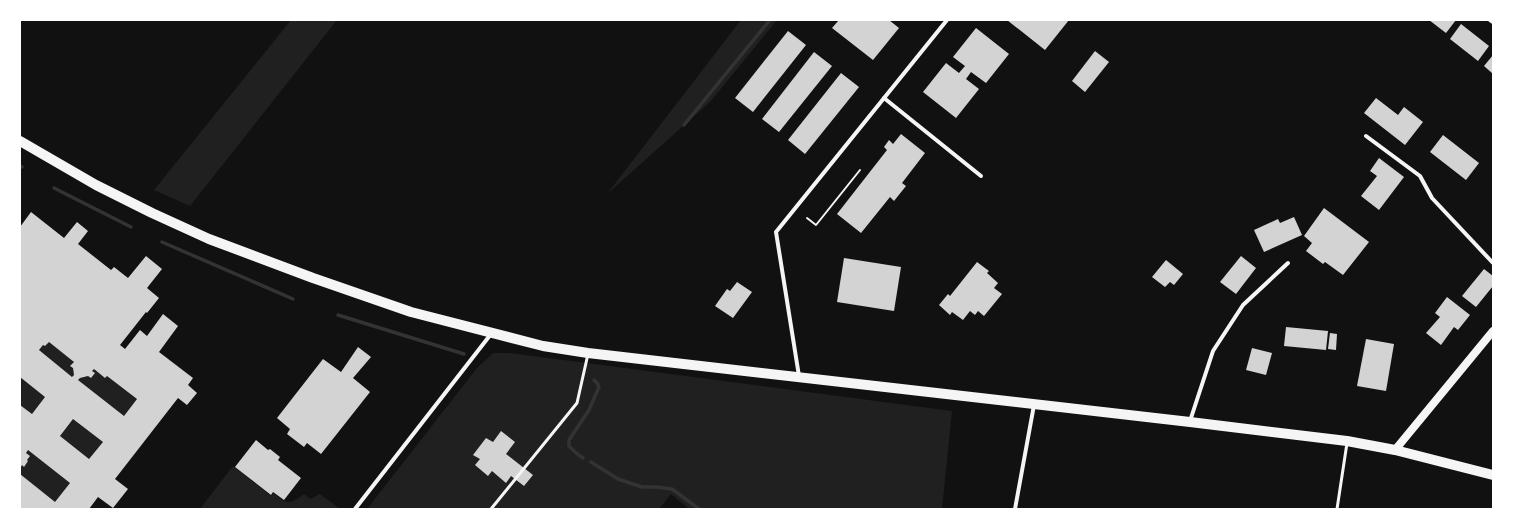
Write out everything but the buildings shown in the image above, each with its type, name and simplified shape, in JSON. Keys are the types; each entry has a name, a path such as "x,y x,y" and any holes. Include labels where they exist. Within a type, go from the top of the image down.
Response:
{"main road":[{"path":"20,141 96,185 209,239 313,278 411,312 544,346 588,353 1347,441 1395,450 1493,475"},
{"path":"1395,450 1493,331"}],"street":[{"path":"800,378 776,232 947,20"},
{"path":"884,98 981,176"},
{"path":"1366,136 1420,176 1432,198 1493,262"},
{"path":"1190,422 1213,351 1243,305 1288,263"},
{"path":"355,509 491,333"},
{"path":"1015,509 1034,405"}],"lane":[{"path":"491,509 577,403 588,353"},
{"path":"1337,509 1347,441"}],"path":[{"path":"807,218 816,224 860,170"}],"shaded area":[{"path":"291,20 337,20 190,206 154,190"},
{"path":"741,20 777,20 710,102 607,194"},
{"path":"49,342 74,362 70,366 73,368 74,375 72,377 39,350 43,345 45,346"},
{"path":"493,353 510,353 952,411 942,509 689,509 671,494 659,509 367,509 477,368"},
{"path":"94,369 105,378 107,376 137,399 124,416 78,380 88,376 91,378 94,373 92,371"},
{"path":"20,377 45,397 32,414 20,405"},
{"path":"73,419 103,442 89,459 60,436"},
{"path":"28,450 70,483 55,502 20,474 20,468 22,465 24,466 30,456 26,453"},
{"path":"233,466 271,496 273,493 288,502 295,500 304,494 310,499 320,494 340,509 200,509"}],"waterway":[{"path":"684,125 770,20"},
{"path":"54,188 131,227"},
{"path":"162,242 293,299"},
{"path":"338,315 464,354"},
{"path":"583,458 569,446 569,440 589,410 599,387 594,380"},
{"path":"591,462 618,479 642,487 672,489 699,509"}]}
